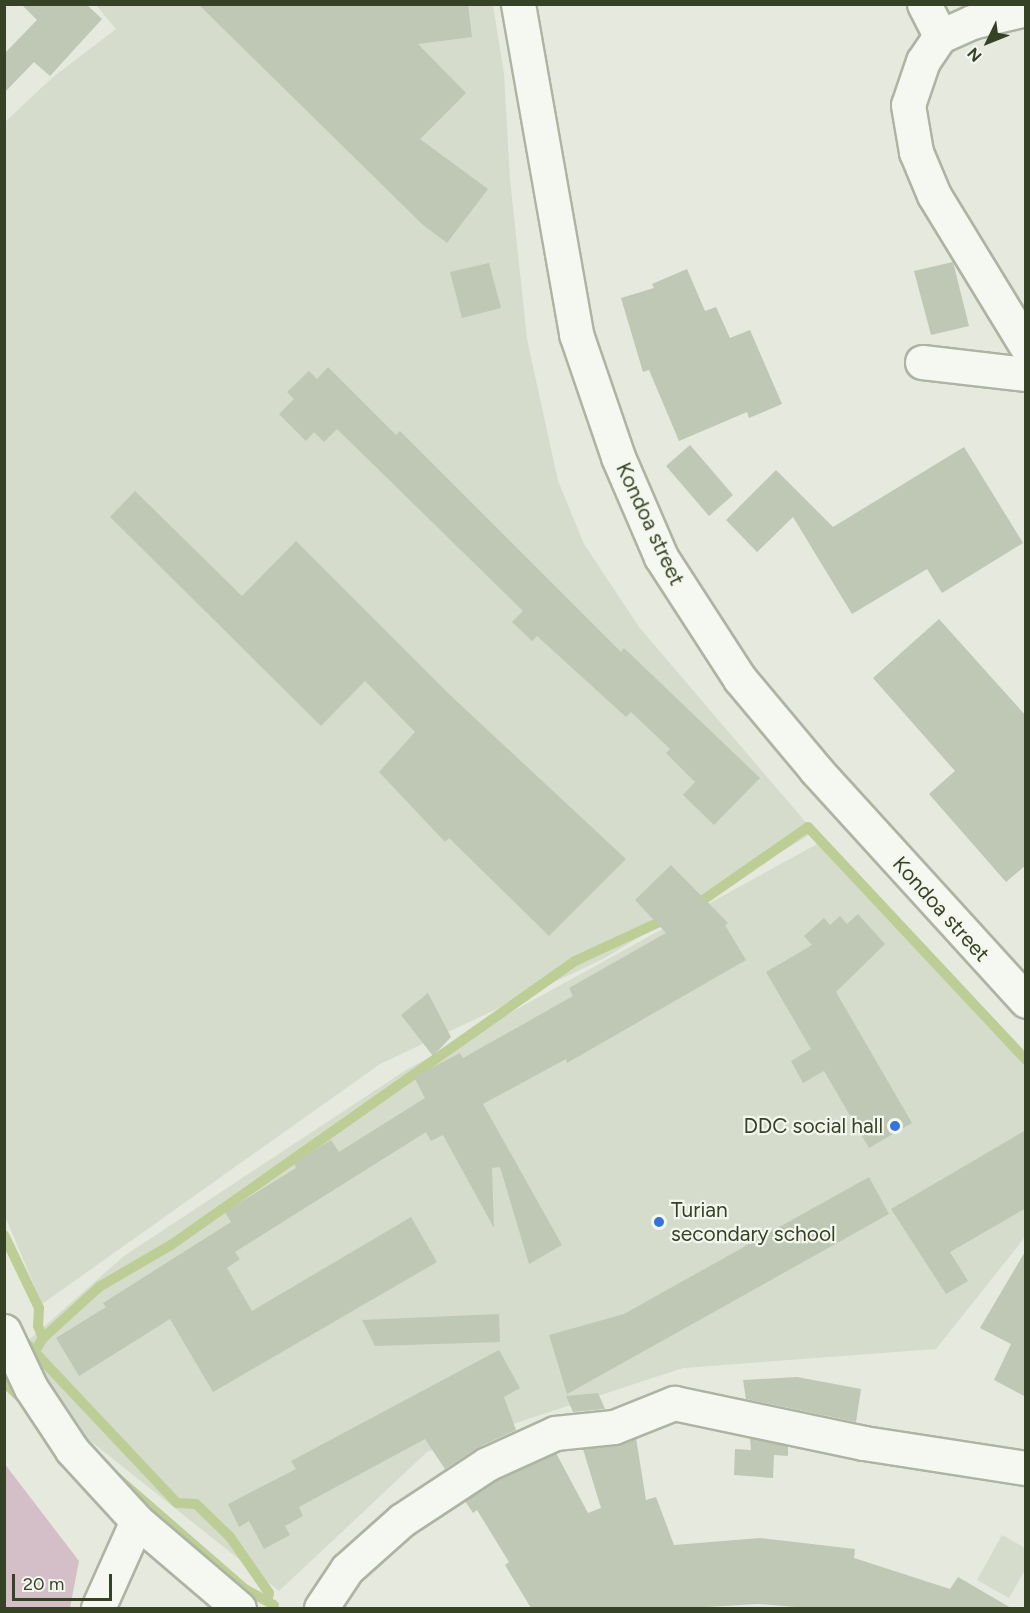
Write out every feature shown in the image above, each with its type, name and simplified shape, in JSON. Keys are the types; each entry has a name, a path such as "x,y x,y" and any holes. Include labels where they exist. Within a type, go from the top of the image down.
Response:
{"street":[{"name":"Kondoa street","path":"518,4 576,334 618,457 661,557 699,620 748,688 816,770 1026,1001"},
{"path":"924,4 940,36"},
{"path":"1026,9 972,22 940,36 923,61 908,105 916,152 934,195 1026,346"},
{"path":"922,362 1026,374"},
{"path":"8,1348 72,1450 137,1521 239,1608"},
{"path":"321,1608 347,1569 402,1520 487,1464 555,1433 614,1427 675,1403 864,1443 1026,1468"},
{"path":"98,1608 137,1521"}],"shaded area":[{"path":"96,5 493,5 504,74 510,179 527,339 558,481 584,544 639,627 814,832 603,959 380,1064 42,1304 5,1216 5,122 53,77 116,29"},
{"path":"819,843 1025,1065 1025,1237 936,1349 683,1368 427,1452 279,1591 5,1373 4,1362 124,1256 406,1070"},
{"path":"4,1463 79,1561 70,1608 5,1608"},
{"path":"1002,1535 1025,1548 1025,1570 1009,1598 977,1580"}],"building":[{"path":"21,4 86,4 102,19 50,76 34,62 4,93 4,54 37,20"},
{"path":"198,4 468,4 472,37 418,44 466,93 420,139 488,189 447,243 422,224"},
{"path":"953,262 969,326 931,335 914,271"},
{"path":"489,263 501,308 462,318 450,272"},
{"path":"687,269 705,311 716,307 730,338 750,330 782,404 749,418 747,412 679,441 649,370 643,372 621,298 654,288 652,284"},
{"path":"328,367 396,435 400,431 621,652 624,648 760,778 714,825 683,795 695,782 666,753 670,749 631,712 626,717 537,636 532,641 512,622 523,611 337,429 324,442 314,432 306,441 279,414 294,399 287,392 309,371 317,379"},
{"path":"690,445 733,495 709,516 666,466"},
{"path":"964,447 1023,543 942,593 927,569 852,614 793,517 757,552 726,520 776,470 833,527"},
{"path":"135,491 242,596 296,541 450,695 626,859 549,936 449,838 445,842 379,772 415,732 365,681 321,726 110,517"},
{"path":"939,619 1026,716 1026,865 1006,882 929,794 955,771 873,678"},
{"path":"671,865 728,923 725,925 746,960 567,1063 566,1059 483,1104 562,1245 529,1264 500,1167 492,1168 494,1228 443,1135 431,1141 426,1132 235,1252 240,1259 227,1268 252,1311 411,1217 437,1262 213,1392 170,1319 79,1376 56,1338 106,1307 103,1303 231,1222 225,1212 296,1168 294,1163 331,1140 339,1152 425,1098 414,1077 460,1053 463,1058 573,996 569,988 666,933 635,900"},
{"path":"858,914 885,944 836,992 912,1123 869,1148 824,1071 803,1083 791,1061 811,1049 766,972 812,945 804,936 824,918 830,925 840,916 847,924"},
{"path":"428,993 451,1037 433,1056 401,1015"},
{"path":"1026,1130 1026,1208 950,1252 968,1281 946,1294 891,1209"},
{"path":"869,1177 889,1214 567,1394 549,1335 624,1314"},
{"path":"1026,1250 1026,1397 994,1380 1011,1344 980,1328"},
{"path":"499,1314 500,1342 375,1346 362,1320"},
{"path":"499,1350 520,1388 504,1397 516,1430 479,1447 445,1469 425,1439 299,1507 303,1516 285,1526 290,1535 264,1549 249,1521 239,1527 228,1504 296,1469 291,1461"},
{"path":"797,1377 861,1389 856,1422 746,1399 743,1380"},
{"path":"598,1393 605,1409 573,1412 566,1396"},
{"path":"636,1438 646,1500 656,1497 674,1545 760,1538 855,1549 854,1558 950,1589 958,1577 1011,1608 808,1608 758,1604 688,1608 531,1608 505,1565 509,1562 477,1510 473,1513 465,1501 496,1480 556,1453 588,1513 601,1508 583,1449 616,1446"},
{"path":"750,1438 788,1446 788,1456 774,1455 773,1478 734,1475 735,1449 751,1450"}],"waterway":[{"path":"693,907 808,827 1026,1060"},
{"path":"4,1372 23,1370 43,1338 99,1287 171,1245 575,961 668,918"},
{"path":"4,1235 39,1308 38,1326 43,1338"},
{"path":"28,1345 177,1503 196,1504 230,1537 269,1593 267,1601"},
{"path":"4,1382 23,1400"},
{"path":"116,1477 245,1589 274,1605"}],"place":[{"name":"DDC social hall","path":"895,1126"},
{"name":"Turian secondary school","path":"659,1222"}]}
